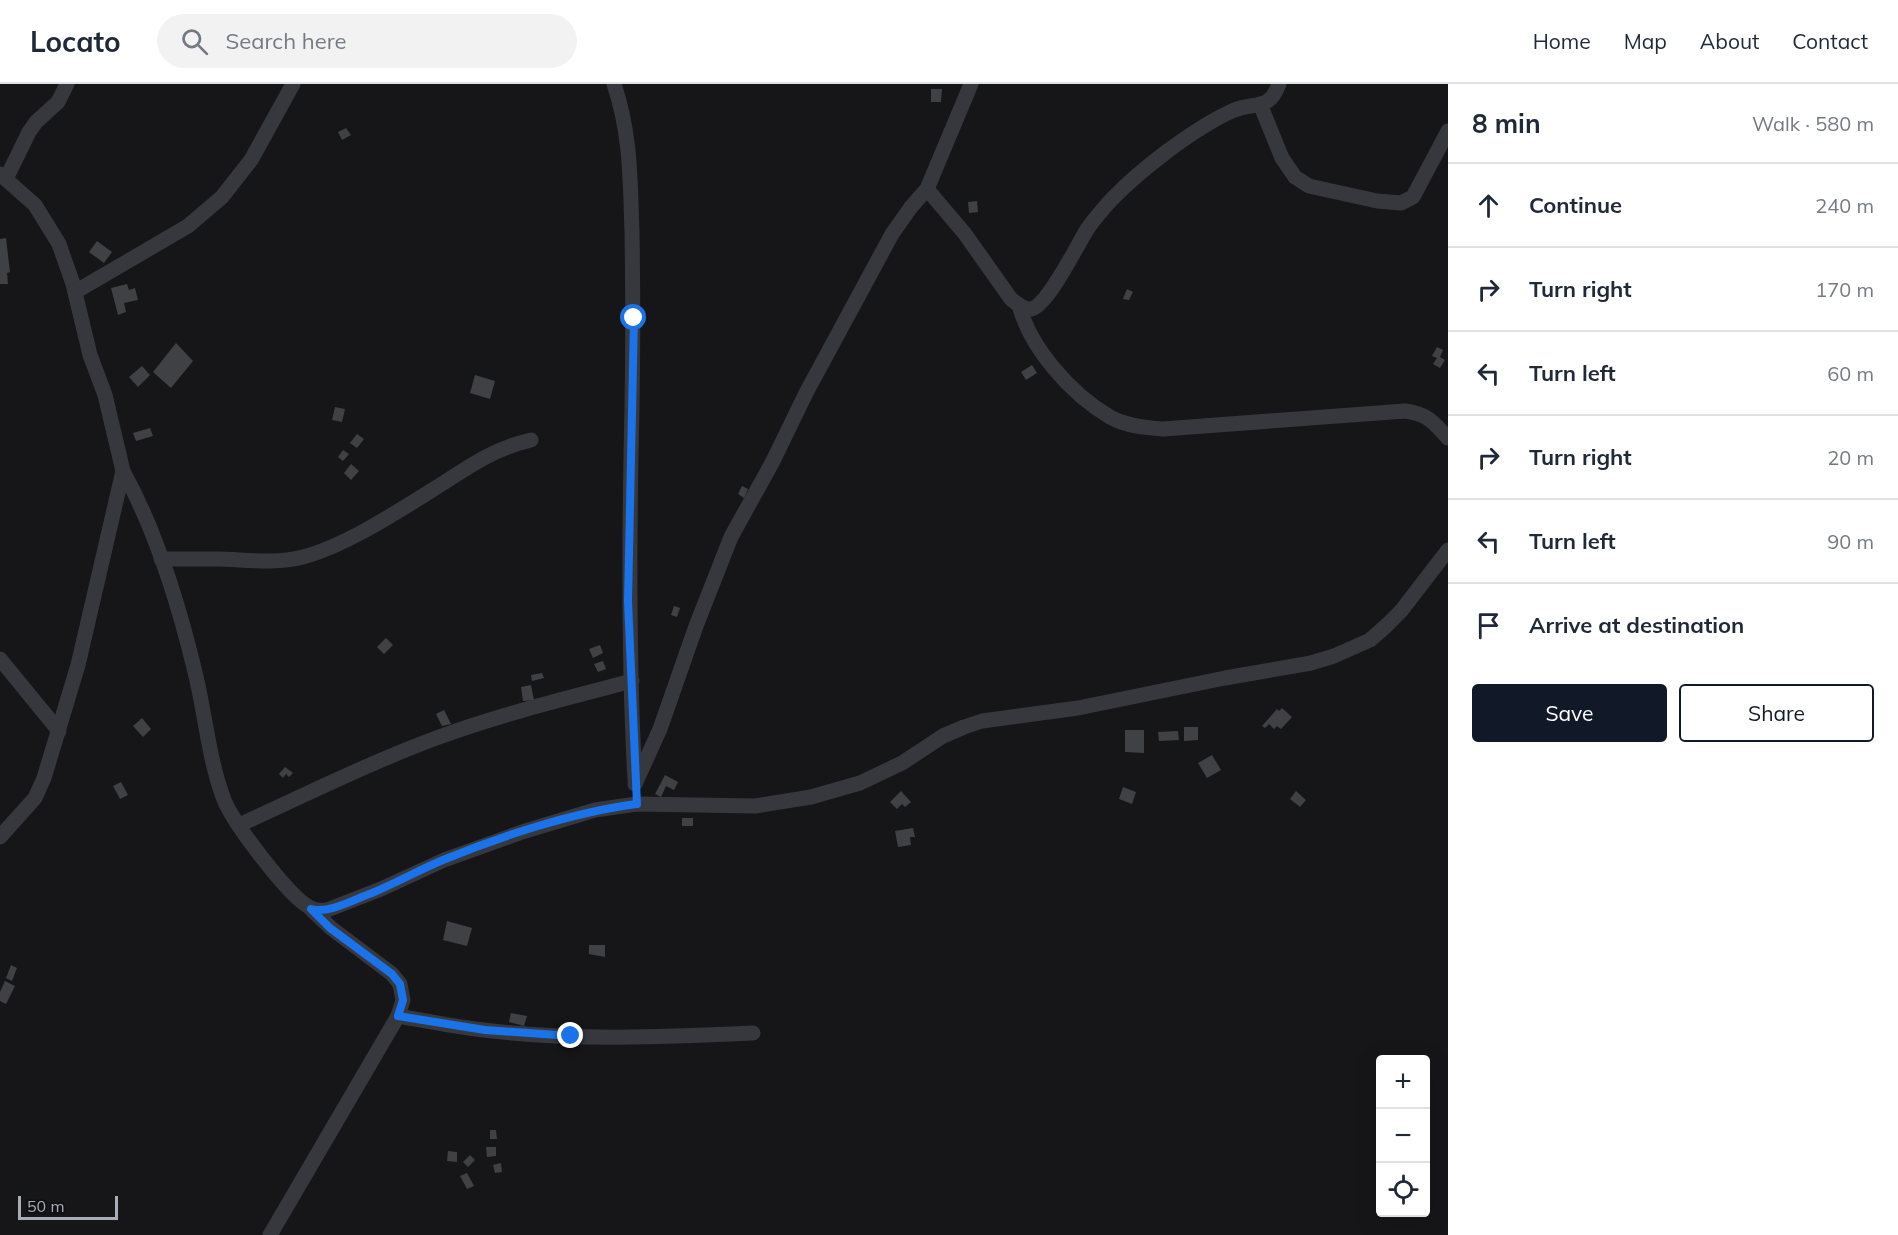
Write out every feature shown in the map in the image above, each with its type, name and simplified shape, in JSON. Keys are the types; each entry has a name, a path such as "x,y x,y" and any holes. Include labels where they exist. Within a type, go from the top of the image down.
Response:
{"street":[{"path":"68,84 58,102 36,122 3,176 35,205 59,244 75,292 90,355 105,394 123,471 133,489 171,585 194,669 222,796 239,825 298,899 330,928 392,974 400,984 403,1000 398,1016 270,1235"},
{"path":"75,292 188,226 222,197 251,160 293,84"},
{"path":"614,84 623,112 629,143 634,318 628,566 637,804"},
{"path":"636,784 660,729 702,609 731,537 892,234 927,189 971,84"},
{"path":"927,189 965,234 1003,290 1018,305 1033,309 1057,281 1100,212 1140,173 1217,118 1235,109 1269,102 1276,94 1279,84"},
{"path":"1260,105 1282,158 1295,177 1309,186 1377,201 1401,203 1413,197 1448,131"},
{"path":"1018,305 1032,340 1057,372 1087,401 1111,418 1126,423 1145,428 1163,429 1405,411 1429,418 1448,438"},
{"path":"161,559 260,562 282,561 304,556 336,545 360,532 497,450 531,440"},
{"path":"0,837 35,798 44,778 78,665 123,471"},
{"path":"311,909 327,910 381,889 444,860 525,831 595,810 637,804 755,806 811,797 860,783 902,763 943,736 982,721 1078,708 1311,663 1370,640 1401,611 1448,550"},
{"path":"0,659 59,731"},
{"path":"239,825 392,756 438,738 486,721 632,681"},
{"path":"398,1016 485,1030 571,1036 692,1036 753,1033"}],"building":[{"path":"931,89 942,89 941,102 931,102"},
{"path":"346,128 351,135 342,140 338,132"},
{"path":"977,201 978,212 969,213 968,202"},
{"path":"6,238 10,272 7,273 8,284 0,284 0,239"},
{"path":"97,241 112,252 104,263 89,252"},
{"path":"127,284 129,290 135,288 138,300 124,303 126,312 118,315 111,288"},
{"path":"1127,289 1133,292 1129,300 1123,299"},
{"path":"176,343 193,361 171,388 153,372"},
{"path":"1437,347 1443,350 1440,357 1445,360 1440,368 1433,364 1437,358 1432,356"},
{"path":"1032,365 1037,373 1026,380 1021,372"},
{"path":"142,366 150,375 138,387 129,377"},
{"path":"475,375 495,381 490,399 470,393"},
{"path":"335,407 345,409 342,422 332,420"},
{"path":"150,428 153,436 136,441 133,433"},
{"path":"357,434 364,439 357,448 350,443"},
{"path":"343,450 349,454 343,461 338,457"},
{"path":"351,464 359,471 351,480 344,473"},
{"path":"742,486 748,489 744,498 738,494"},
{"path":"674,606 680,608 677,617 671,615"},
{"path":"386,638 393,645 384,654 377,647"},
{"path":"600,645 603,653 593,658 589,649"},
{"path":"603,661 606,669 598,672 594,664"},
{"path":"542,673 544,678 532,681 531,675"},
{"path":"531,685 534,700 523,701 521,687"},
{"path":"1282,708 1292,717 1281,729 1277,726 1274,729 1269,724 1265,728 1262,726 1277,709 1279,711"},
{"path":"444,710 451,724 442,726 436,714"},
{"path":"142,718 151,729 143,737 133,726"},
{"path":"1184,727 1198,727 1198,740 1184,741"},
{"path":"1125,730 1144,730 1144,753 1125,752"},
{"path":"1178,731 1179,740 1159,741 1158,732"},
{"path":"1212,755 1221,770 1207,778 1198,763"},
{"path":"285,767 293,773 289,777 286,774 283,778 279,774"},
{"path":"665,775 678,782 674,790 666,786 661,797 655,794"},
{"path":"121,782 128,795 120,799 113,786"},
{"path":"1123,787 1136,792 1132,804 1119,799"},
{"path":"901,791 911,802 905,807 902,804 897,809 890,802"},
{"path":"1296,791 1306,800 1300,807 1290,799"},
{"path":"682,818 693,818 693,826 682,826"},
{"path":"913,828 915,837 910,837 911,845 898,847 895,831"},
{"path":"447,921 472,928 467,946 443,940"},
{"path":"589,945 605,945 605,957 589,954"},
{"path":"11,965 17,968 12,981 6,978"},
{"path":"5,981 15,986 6,1004 0,1001 0,992"},
{"path":"511,1013 527,1016 524,1026 509,1022"},
{"path":"490,1130 496,1130 497,1139 490,1139"},
{"path":"486,1147 496,1147 496,1156 487,1157"},
{"path":"448,1151 457,1152 457,1162 447,1161"},
{"path":"470,1155 475,1160 468,1167 463,1162"},
{"path":"501,1163 502,1172 495,1173 493,1165"},
{"path":"467,1173 474,1186 467,1189 460,1176"}],"route":[{"path":"571,1036 485,1030 398,1016 403,1000 400,984 392,974 330,928 311,909 327,910 381,889 444,860 525,831 595,810 637,804 628,601 634,318"}]}
